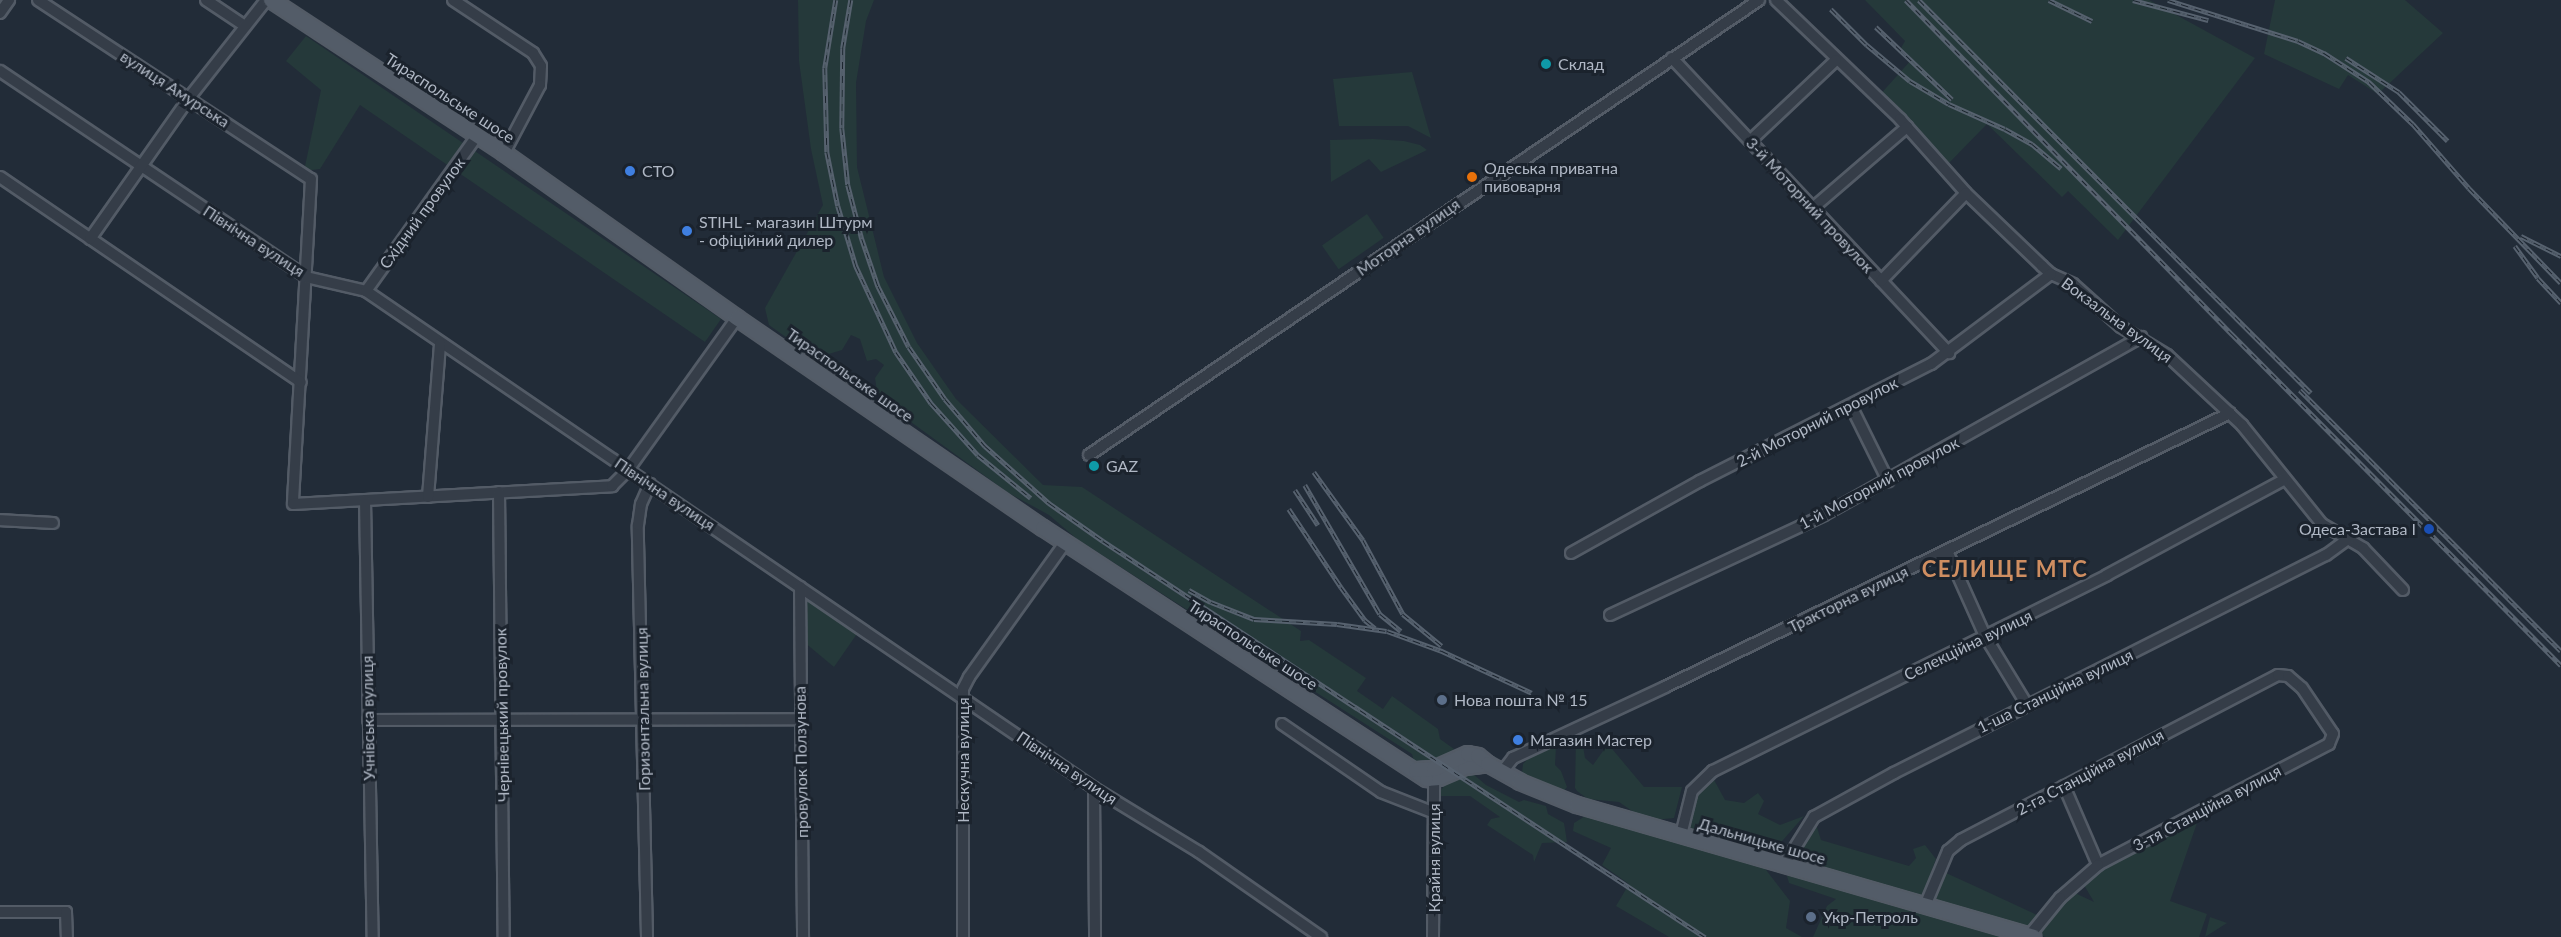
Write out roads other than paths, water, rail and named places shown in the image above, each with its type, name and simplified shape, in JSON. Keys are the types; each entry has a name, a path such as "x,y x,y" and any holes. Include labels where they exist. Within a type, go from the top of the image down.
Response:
{"main road":[{"name":"Тираспольське шосе","path":"271,0 504,153 736,318 1065,543 1416,770 1434,774"},
{"name":"Дальницьке шосе","path":"1434,774 1488,764 1520,782 1577,805 2031,936"}],"street":[{"path":"0,14 9,0"},
{"name":"вулиця Амурська","path":"38,0 311,179 306,277"},
{"path":"206,0 245,26"},
{"path":"90,239 189,98 266,0"},
{"path":"453,0 533,53 541,66 540,85 504,153"},
{"name":"Моторна вулиця","path":"1089,455 1759,0"},
{"name":"Вокзальна вулиця","path":"1776,0 1907,127 1966,193 2051,274 2073,284 2121,327 2141,337 2167,355 2230,413 2279,468 2285,479 2322,524 2363,548 2403,590"},
{"name":"3-й Моторний провулок","path":"1672,58 1949,353"},
{"path":"1750,141 1836,60"},
{"name":"Північна вулиця","path":"0,71 306,277 366,291 1094,788 1199,852 1321,937"},
{"path":"1814,207 1907,127"},
{"name":"Східний провулок","path":"366,291 477,136"},
{"path":"1,180 300,382"},
{"path":"1881,281 1966,193"},
{"name":"2-й Моторний провулок","path":"1571,552 1700,481 1851,406 1949,353 2051,274"},
{"path":"306,277 293,504 612,486 628,470 736,318"},
{"name":"1-й Моторний провулок","path":"1610,615 1824,515 2141,337"},
{"path":"428,497 440,343"},
{"path":"1851,406 1888,481"},
{"name":"Тракторна вулиця","path":"1502,772 1513,758 2230,413"},
{"name":"Селекційна вулиця","path":"1681,835 1692,791 1713,771 1985,636 2247,502 2285,479"},
{"name":"Горизонтальна вулиця","path":"647,937 638,525 641,504 650,484"},
{"name":"Чернівецький провулок","path":"500,492 504,937"},
{"name":"Учнівська вулиця","path":"365,500 373,937"},
{"path":"0,520 53,523"},
{"name":"1-ша Станційна вулиця","path":"1784,865 1814,817 2026,705 2305,566 2347,540"},
{"name":"Нескучна вулиця","path":"963,937 962,697 969,677 1065,543"},
{"path":"1947,551 1985,636 2026,705"},
{"name":"провулок Ползунова","path":"800,587 803,937"},
{"name":"2-га Станційна вулиця","path":"1925,906 1948,851 1961,840 2278,675 2288,676"},
{"name":"3-тя Станційна вулиця","path":"2031,936 2060,898 2098,865 2329,744 2333,734 2302,688 2288,676"},
{"path":"368,720 801,719"},
{"path":"1282,724 1381,792 1435,813"},
{"name":"Крайня вулиця","path":"1433,937 1434,774"},
{"path":"2064,786 2098,865"},
{"path":"1094,788 1095,937"},
{"path":"0,912 66,912 67,937"}],"railway":[{"path":"836,0 825,68 827,152 838,206 856,266 896,352 931,403 978,455 1031,498"},
{"path":"851,0 843,48 842,128 848,185 862,239 878,286 909,347 945,399 985,446 1049,503 1103,541 1705,937"},
{"path":"1906,0 2232,334 2561,665"},
{"path":"1919,0 2311,393"},
{"path":"2049,0 2092,21"},
{"path":"2133,0 2208,20"},
{"path":"2168,0 2298,41 2324,53 2369,82 2413,124 2469,188 2561,283"},
{"path":"1831,9 1867,45 1910,81 1949,104 2032,144 2061,168"},
{"path":"1876,27 1952,99"},
{"path":"2346,58 2399,92 2448,141"},
{"path":"2521,236 2561,256"},
{"path":"2515,246 2538,278 2561,303"},
{"path":"2300,390 2561,651"},
{"path":"1314,472 1363,540 1403,614 1442,646"},
{"path":"1305,485 1380,614 1401,631"},
{"path":"1295,490 1318,525"},
{"path":"1289,509 1341,587 1365,620 1375,628"},
{"path":"1189,590 1211,602 1254,619 1337,624 1387,631 1442,651 1532,693"}],"place":[{"name":"Склад","path":"1546,64"},
{"name":"СТО","path":"630,171"},
{"name":"Одеська приватна пивоварня","path":"1472,177"},
{"name":"STIHL - магазин Штурм - офіційний дилер","path":"687,231"},
{"name":"GAZ","path":"1094,466"},
{"name":"Одеса-Застава I","path":"2429,529"},
{"name":"Нова пошта № 15","path":"1442,700"},
{"name":"Магазин Мастер","path":"1518,740"},
{"name":"Укр-Петроль","path":"1811,917"}],"district":[{"name":"CЕЛИЩЕ МТС","path":"2005,569"}]}
